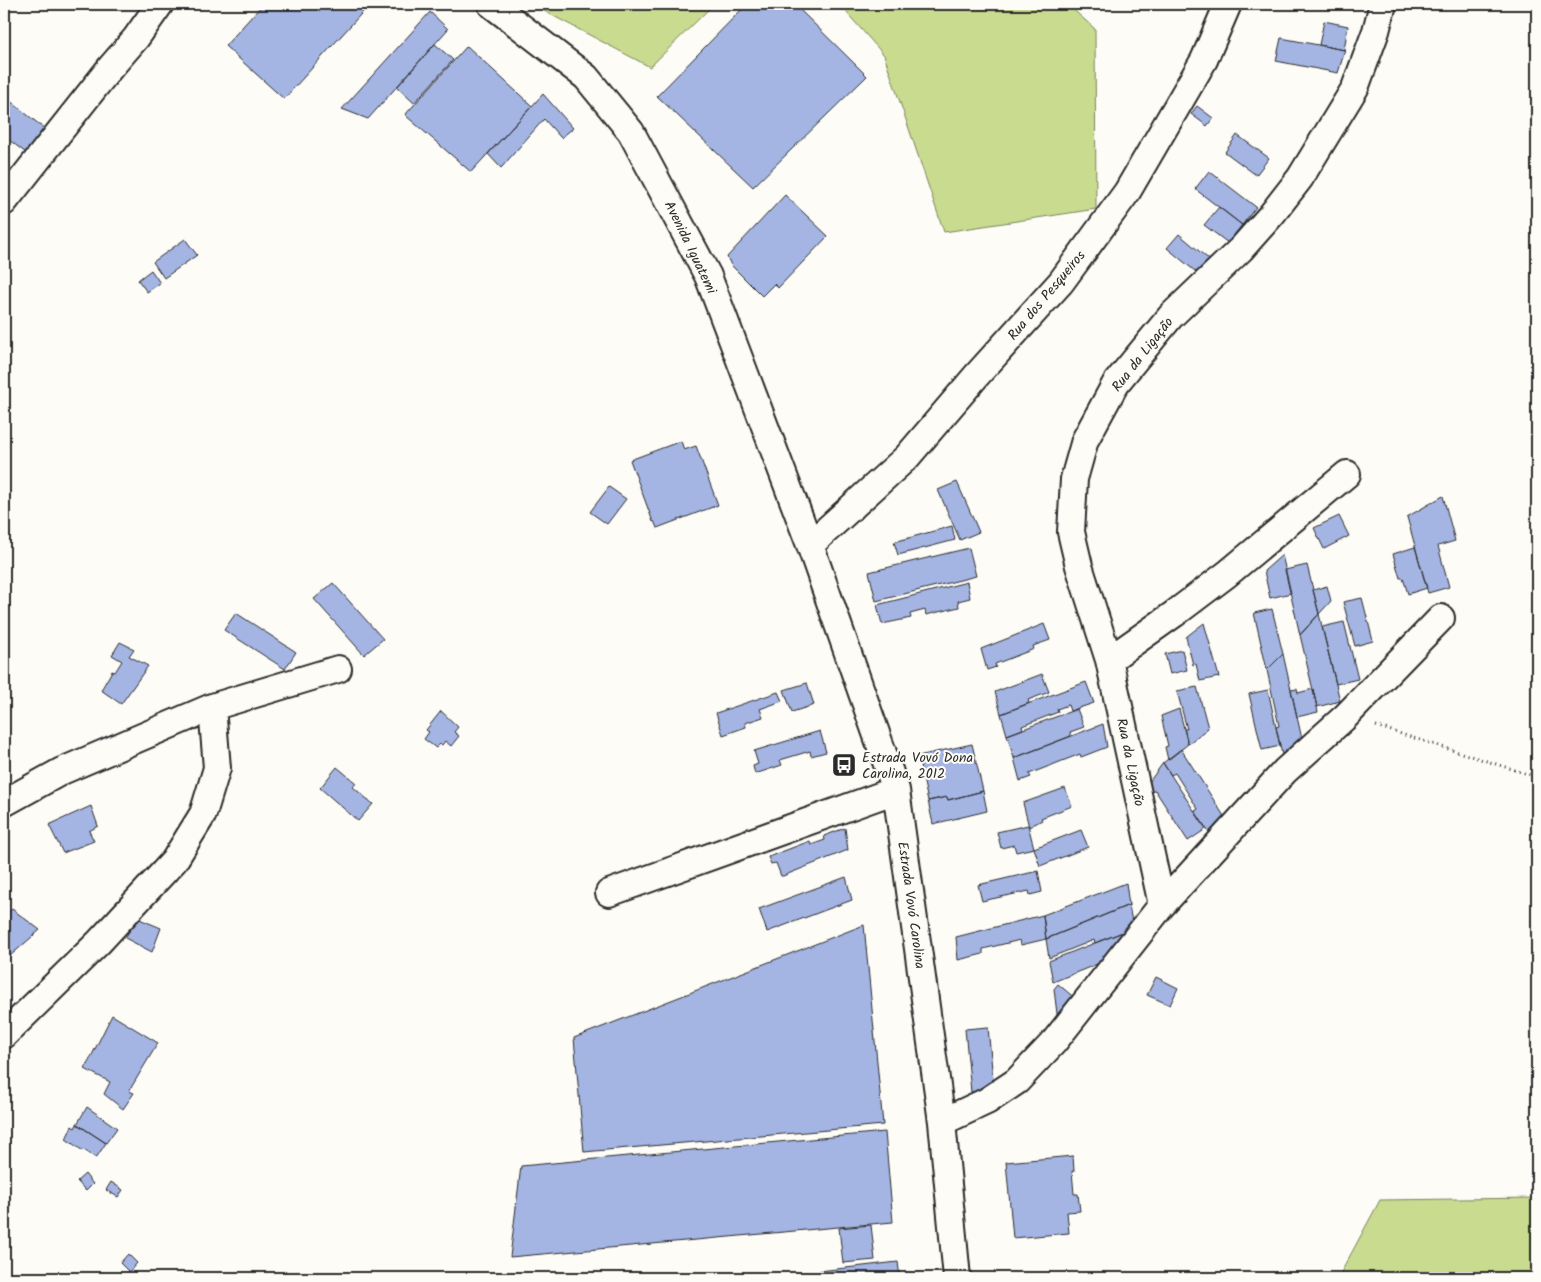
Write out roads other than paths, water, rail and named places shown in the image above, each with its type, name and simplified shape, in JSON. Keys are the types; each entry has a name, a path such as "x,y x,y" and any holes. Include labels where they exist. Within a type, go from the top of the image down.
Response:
{"street":[{"path":"4,202 136,38 160,4"},
{"name":"Avenida Iguatemi","path":"491,4 586,77 631,132 708,276 810,544"},
{"name":"Rua dos Pesqueiros","path":"810,544 907,456 1061,282 1127,192 1204,60 1228,4"},
{"name":"Rua da Ligação","path":"1162,905 1109,660 1079,566 1071,532 1074,479 1085,440 1116,383 1171,316 1242,250 1300,178 1355,88 1376,31 1383,4"},
{"path":"1109,660 1227,574 1348,474"},
{"name":"Estrada Vovó Carolina","path":"810,544 896,790 942,1122 957,1278"},
{"path":"942,1122 987,1101 1017,1081 1054,1042 1162,905 1285,771 1345,717 1441,618"},
{"path":"4,803 62,771 212,707 338,669"},
{"path":"4,1035 99,942 174,860 184,845 203,814 217,768 212,707"},
{"path":"609,893 896,790"}],"place":[{"name":"Estrada Vovó Dona Carolina, 2012","path":"844,765"}]}
